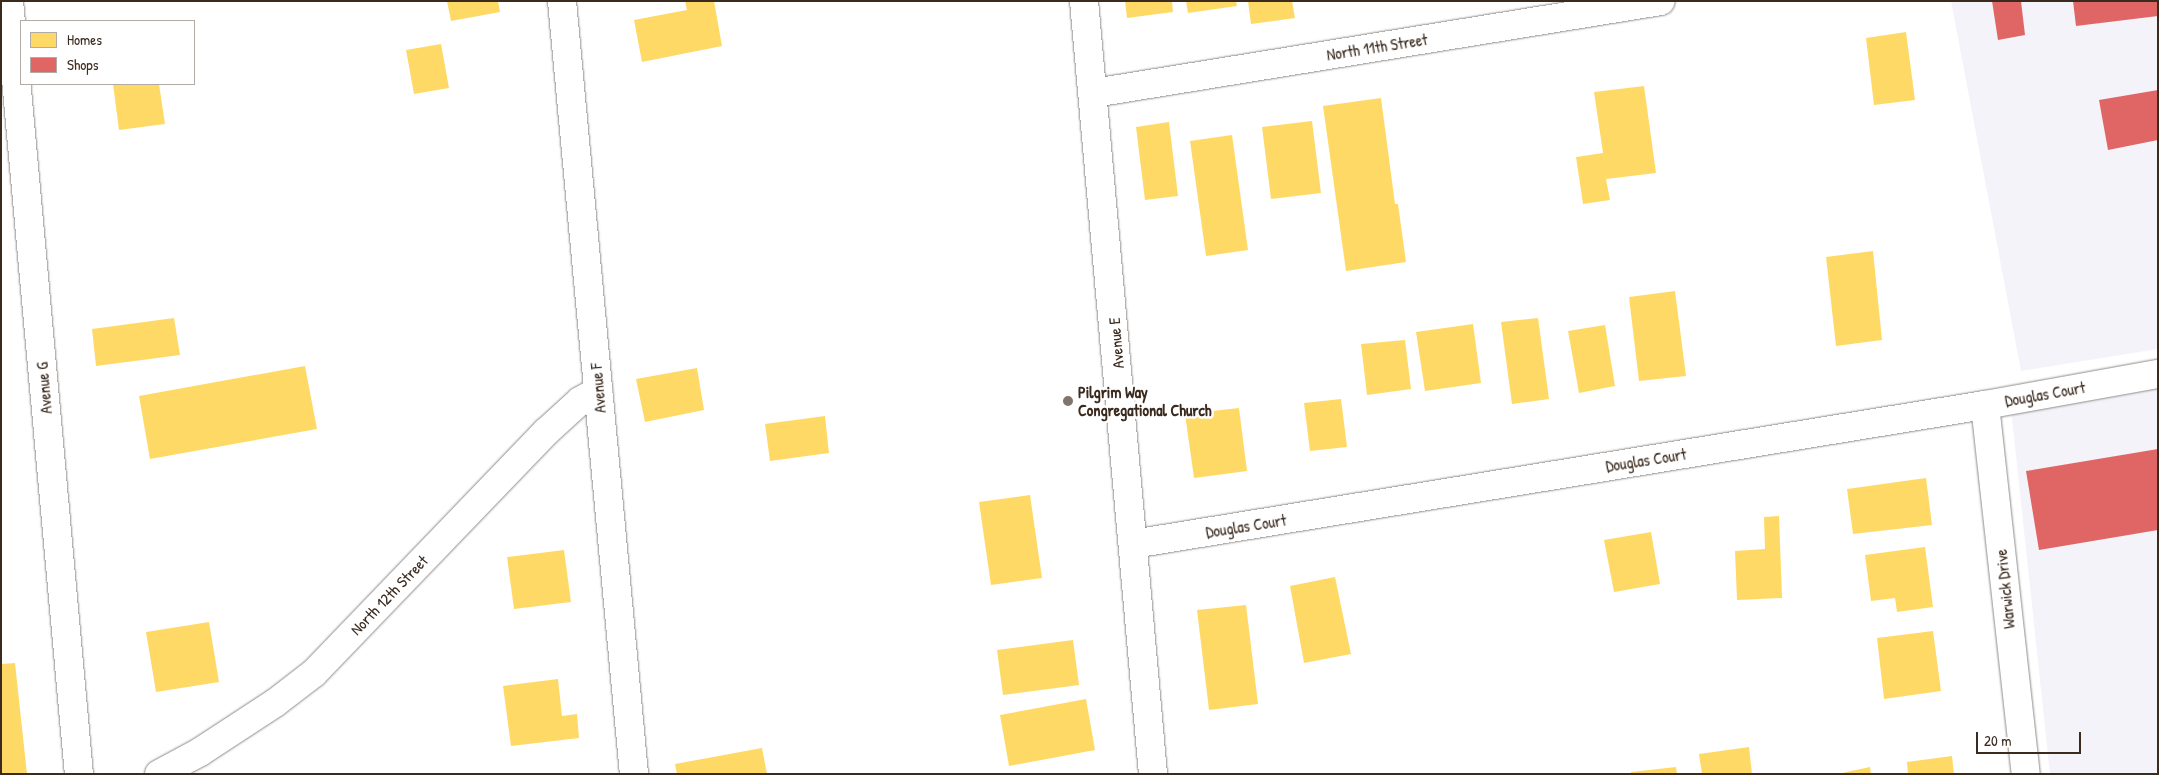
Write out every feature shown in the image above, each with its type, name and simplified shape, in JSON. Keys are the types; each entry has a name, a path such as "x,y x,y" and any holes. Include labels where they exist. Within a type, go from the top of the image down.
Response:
{"street":[{"name":"Avenue G","path":"9,1 79,774"},
{"name":"Avenue F","path":"562,1 634,774"},
{"name":"Avenue E","path":"1084,1 1094,93 1153,774"},
{"name":"North 11th Street","path":"1094,93 1661,1"},
{"name":"Douglas Court","path":"1133,544 2158,374"},
{"name":"North 12th Street","path":"159,774 200,752 276,703 314,673 546,432 580,401 598,391"},
{"name":"Warwick Drive","path":"1985,404 2026,774"}],"shaded area":[{"path":"1951,1 2158,1 2158,349 2021,371"},
{"path":"2158,386 2158,774 2050,774 2011,409"}],"building: Homes":[{"path":"447,1 498,1 500,12 451,21"},
{"path":"685,1 714,1 722,46 642,62 634,20 687,10"},
{"path":"1125,1 1172,1 1173,12 1127,18"},
{"path":"1186,1 1236,1 1237,6 1188,13"},
{"path":"1248,1 1292,1 1295,18 1251,24"},
{"path":"1906,32 1915,100 1874,105 1866,38"},
{"path":"441,44 449,88 414,94 406,50"},
{"path":"113,85 159,85 165,124 119,130"},
{"path":"1644,86 1656,173 1606,179 1610,200 1583,204 1576,157 1603,153 1594,92"},
{"path":"1381,98 1395,204 1398,204 1406,262 1346,271 1323,106"},
{"path":"1312,121 1321,193 1271,199 1262,127"},
{"path":"1169,122 1178,196 1145,200 1136,127"},
{"path":"1232,135 1248,250 1206,256 1190,141"},
{"path":"1873,251 1882,340 1836,346 1826,257"},
{"path":"1675,291 1686,376 1639,381 1629,297"},
{"path":"174,318 180,355 96,366 92,329"},
{"path":"1538,318 1549,399 1512,404 1501,322"},
{"path":"1473,324 1481,383 1425,391 1416,332"},
{"path":"1605,325 1615,386 1579,393 1568,331"},
{"path":"1405,340 1411,389 1367,395 1361,344"},
{"path":"305,366 317,429 150,459 139,396"},
{"path":"697,368 704,410 645,422 636,379"},
{"path":"1341,399 1347,447 1310,451 1304,403"},
{"path":"1239,408 1247,471 1194,478 1185,414"},
{"path":"825,416 829,453 770,461 765,424"},
{"path":"1926,478 1932,525 1853,534 1847,489"},
{"path":"1030,495 1042,578 991,585 979,502"},
{"path":"1779,516 1782,598 1737,600 1735,551 1765,549 1764,517"},
{"path":"1651,532 1660,584 1614,592 1604,540"},
{"path":"1925,547 1933,607 1897,612 1895,598 1871,601 1865,555"},
{"path":"564,550 571,602 514,609 507,557"},
{"path":"1335,577 1351,654 1304,663 1290,586"},
{"path":"1246,605 1258,704 1209,710 1197,610"},
{"path":"209,622 219,682 156,692 146,632"},
{"path":"1933,631 1941,691 1884,699 1877,638"},
{"path":"1073,640 1079,685 1003,695 997,650"},
{"path":"15,663 27,774 1,774 1,664"},
{"path":"558,679 562,716 577,714 579,738 511,746 503,686"},
{"path":"1086,699 1095,750 1009,766 1000,715"},
{"path":"1749,747 1752,774 1702,774 1699,754"},
{"path":"762,748 767,774 677,774 675,764"},
{"path":"1952,756 1954,774 1908,774 1907,762"},
{"path":"1676,767 1677,774 1631,774 1631,772"},
{"path":"1870,767 1871,774 1842,774 1842,773"}],"building: Shops":[{"path":"1992,1 2021,1 2025,35 1998,40"},
{"path":"2073,1 2158,1 2158,16 2076,26"},
{"path":"2158,90 2158,140 2108,150 2099,100"},
{"path":"2158,449 2158,530 2039,550 2026,471"}],"place":[{"name":"Pilgrim Way Congregational Church","path":"1068,401"}]}
